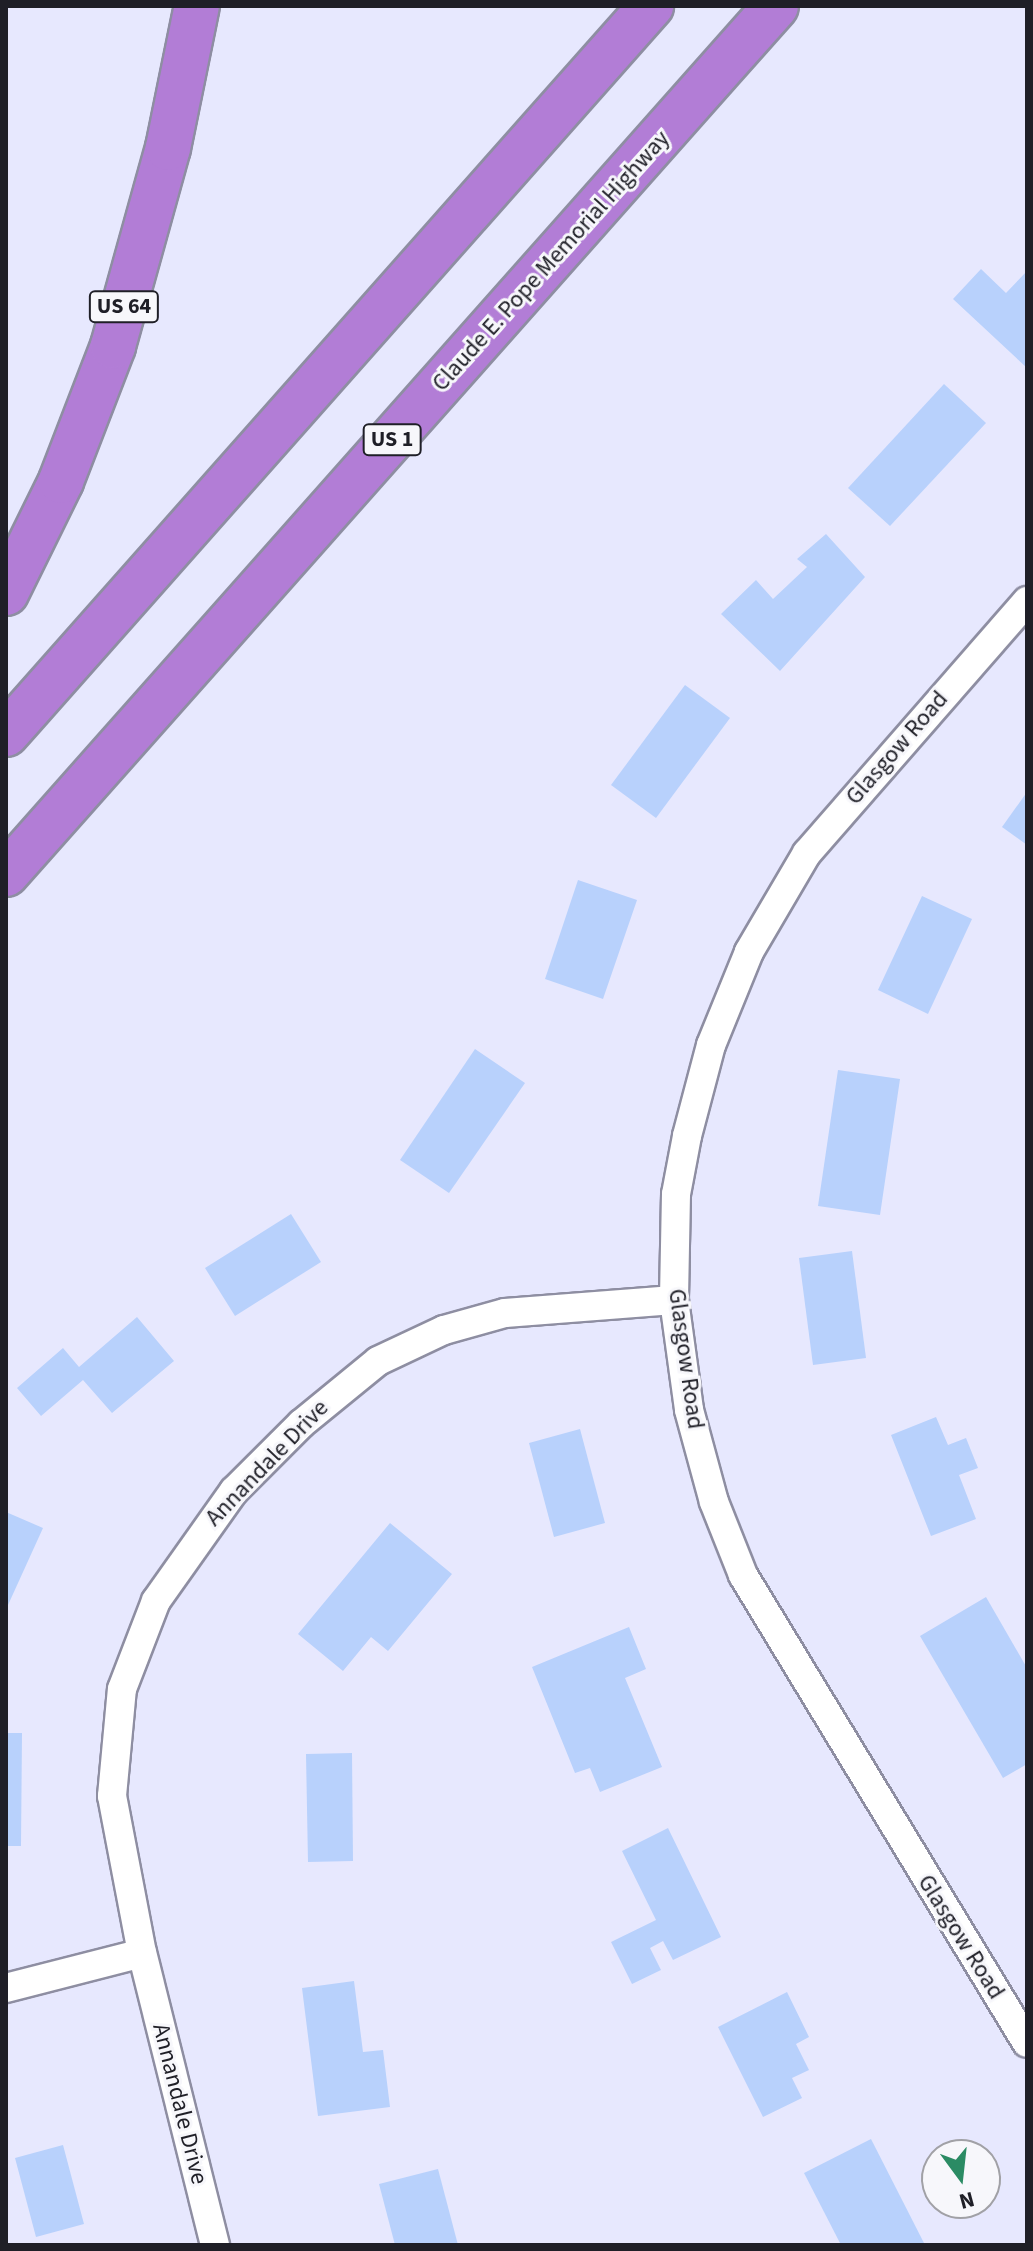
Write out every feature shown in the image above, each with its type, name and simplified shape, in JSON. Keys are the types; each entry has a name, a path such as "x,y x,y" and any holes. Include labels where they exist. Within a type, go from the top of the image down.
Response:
{"highway":[{"name":"US 64","path":"6,593 61,481 113,346 168,148 197,6"},
{"path":"6,734 651,6"},
{"name":"Claude E. Pope Memorial Highway","path":"6,874 776,6"}],"street":[{"name":"Glasgow Road","path":"1027,601 807,853 749,952 715,1031 687,1136 676,1194 674,1300 689,1410 714,1502 743,1575 1027,2043"},
{"name":"Annandale Drive","path":"215,2245 142,1953 112,1796 122,1689 156,1601 234,1491 337,1391 378,1361 444,1330 556,1306 674,1300"},
{"path":"6,1988 142,1953"}],"building":[{"path":"981,269 1006,293 1027,271 1027,368 953,299"},
{"path":"944,384 986,423 890,526 848,488"},
{"path":"826,534 865,577 780,671 721,614 756,580 773,599 807,567 797,559"},
{"path":"685,685 730,718 656,818 611,785"},
{"path":"1027,792 1027,845 1002,827"},
{"path":"578,880 637,900 603,999 545,979"},
{"path":"922,896 972,919 928,1014 878,990"},
{"path":"475,1049 525,1083 449,1193 400,1160"},
{"path":"838,1070 900,1079 880,1215 818,1206"},
{"path":"291,1214 321,1262 235,1316 205,1268"},
{"path":"852,1251 866,1358 813,1365 799,1258"},
{"path":"137,1317 174,1361 112,1413 83,1380 41,1416 17,1388 63,1348 79,1367"},
{"path":"936,1417 948,1445 966,1438 978,1468 959,1475 976,1519 931,1536 891,1435"},
{"path":"580,1429 605,1523 554,1537 529,1443"},
{"path":"6,1512 43,1528 8,1605 6,1604"},
{"path":"390,1523 452,1574 388,1651 371,1637 343,1671 298,1634"},
{"path":"986,1597 1027,1668 1027,1764 1003,1778 920,1636"},
{"path":"629,1627 646,1669 625,1678 662,1767 600,1792 590,1768 575,1773 532,1667"},
{"path":"6,1733 22,1733 21,1846 6,1846"},
{"path":"352,1753 353,1861 308,1862 306,1754"},
{"path":"668,1828 721,1937 673,1960 663,1941 650,1948 661,1970 632,1984 611,1942 656,1920 622,1851"},
{"path":"354,1981 363,2052 383,2050 390,2107 318,2116 302,1988"},
{"path":"787,1992 809,2037 796,2044 809,2070 792,2078 802,2098 763,2117 718,2027"},
{"path":"871,2139 925,2245 841,2245 804,2173"},
{"path":"63,2145 84,2224 36,2237 15,2158"},
{"path":"438,2169 458,2245 395,2245 379,2184"}]}
